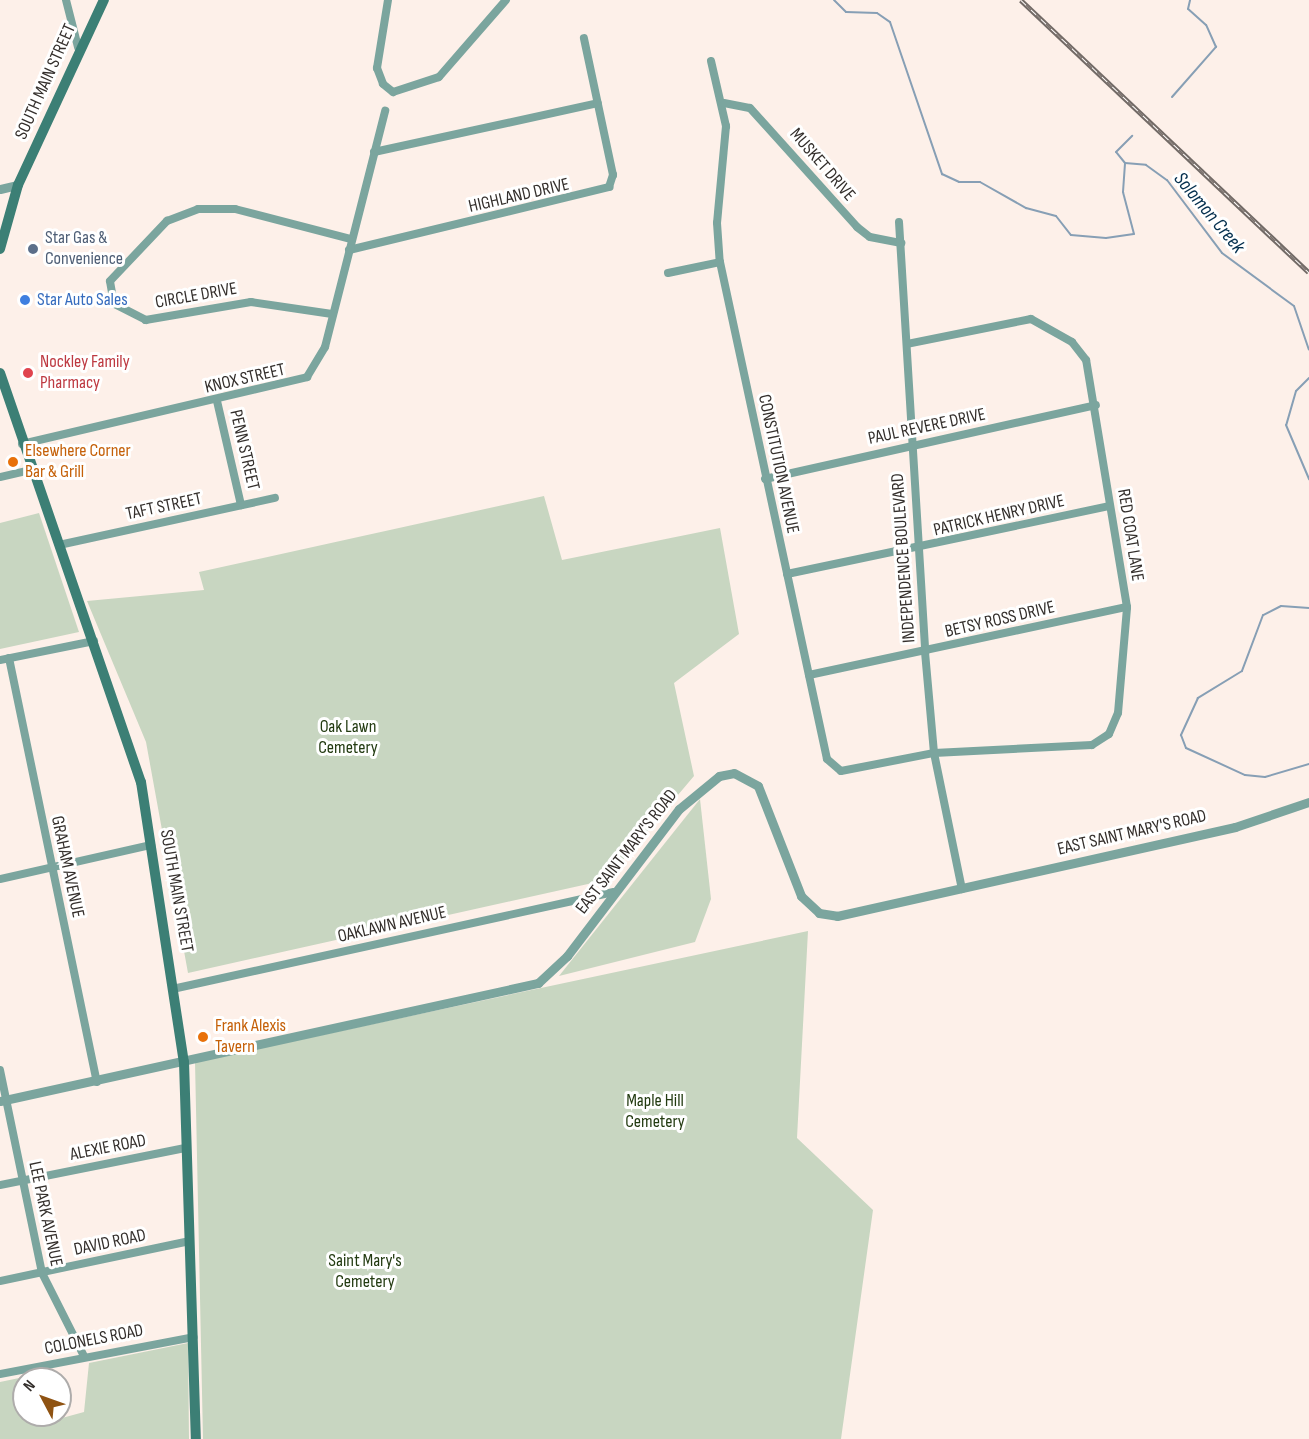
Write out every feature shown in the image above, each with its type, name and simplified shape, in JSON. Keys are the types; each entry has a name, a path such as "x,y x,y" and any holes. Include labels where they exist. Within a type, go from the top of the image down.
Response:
{"main road":[{"name":"SOUTH MAIN STREET","path":"0,249 18,185 78,47 104,0"},
{"name":"SOUTH MAIN STREET","path":"0,373 31,470 129,737 151,845 177,988 184,1062 196,1439"}],"street":[{"path":"66,0 78,47"},
{"path":"388,0 377,68 383,84 393,92 439,77 507,0"},
{"name":"HIGHLAND DRIVE","path":"349,250 604,191 613,175 584,38"},
{"name":"CONSTITUTION AVENUE","path":"711,61 724,103 720,262 765,479 832,767 841,771 934,753"},
{"path":"374,152 598,103"},
{"name":"MUSKET DRIVE","path":"724,103 750,108 857,227 870,237 901,243"},
{"name":"KNOX STREET","path":"22,444 217,401 307,377 320,359 385,111"},
{"path":"0,189 18,185"},
{"name":"CIRCLE DRIVE","path":"332,314 250,302 146,320 114,304 111,281 167,221 198,209 235,209 351,239"},
{"name":"INDEPENDENCE BOULEVARD","path":"899,222 918,549 934,753 962,889"},
{"path":"668,273 720,262"},
{"name":"RED COAT LANE","path":"907,344 1017,319 1042,322 1080,351 1096,405 1127,607 1118,713 1108,734 1092,745 934,753"},
{"name":"PENN STREET","path":"217,401 242,505"},
{"name":"PAUL REVERE DRIVE","path":"765,479 1096,405"},
{"path":"0,477 31,470"},
{"name":"TAFT STREET","path":"59,545 275,498"},
{"name":"PATRICK HENRY DRIVE","path":"787,574 918,549 1110,506"},
{"name":"BETSY ROSS DRIVE","path":"809,675 1127,607"},
{"path":"0,660 94,641"},
{"name":"GRAHAM AVENUE","path":"9,658 97,1082"},
{"name":"EAST SAINT MARY'S ROAD","path":"3,1100 97,1082 538,983 555,970 614,892 701,786 734,773 758,786 795,885 819,913 852,915 1235,827 1309,802"},
{"path":"0,879 151,845"},
{"name":"OAKLAWN AVENUE","path":"177,988 614,892"},
{"name":"LEE PARK AVENUE","path":"0,1070 3,1100 42,1273 84,1356"},
{"name":"ALEXIE ROAD","path":"0,1185 186,1148"},
{"name":"DAVID ROAD","path":"0,1281 190,1241"},
{"name":"COLONELS ROAD","path":"0,1374 84,1356 194,1337"}],"green space":[{"name":"Oak Lawn Cemetery","path":"544,496 562,560 720,528 739,634 674,683 694,776 606,880 188,973 146,742 87,601 204,590 199,572"},
{"path":"39,513 79,632 0,649 0,523"},
{"path":"700,799 711,899 695,942 559,976"},
{"path":"808,931 797,1138 873,1210 841,1439 203,1439 195,1062"},
{"path":"188,1343 189,1439 0,1439 0,1382 12,1380 12,1427 72,1427 72,1415 84,1412 89,1363"}],"waterway":[{"name":"Solomon Creek","path":"834,0 846,12 877,13 890,22 942,174 959,182 980,182 1026,208 1056,216 1071,235 1106,238 1134,234 1123,192 1125,163"},
{"path":"1172,97 1216,47 1206,25 1188,9 1190,0"},
{"path":"1125,163 1116,152 1132,136"},
{"name":"Solomon Creek","path":"1125,163 1146,165 1167,180 1222,253 1294,306 1309,350"},
{"name":"Solomon Creek","path":"1309,378 1296,391 1286,425 1309,479"},
{"name":"Solomon Creek","path":"1309,608 1281,606 1263,615 1242,671 1198,698 1181,735 1186,748 1245,775 1265,777 1309,764"}],"railway":[{"path":"1021,0 1309,272"}],"place":[{"name":"Star Gas & Convenience","path":"33,249"},
{"name":"Star Auto Sales","path":"25,300"},
{"name":"Nockley Family Pharmacy","path":"28,373"},
{"name":"Elsewhere Corner Bar & Grill","path":"13,462"},
{"name":"Frank Alexis Tavern","path":"203,1037"}],"park label":[{"name":"Maple Hill Cemetery","path":"655,1112"},
{"name":"Saint Mary's Cemetery","path":"365,1272"}]}
